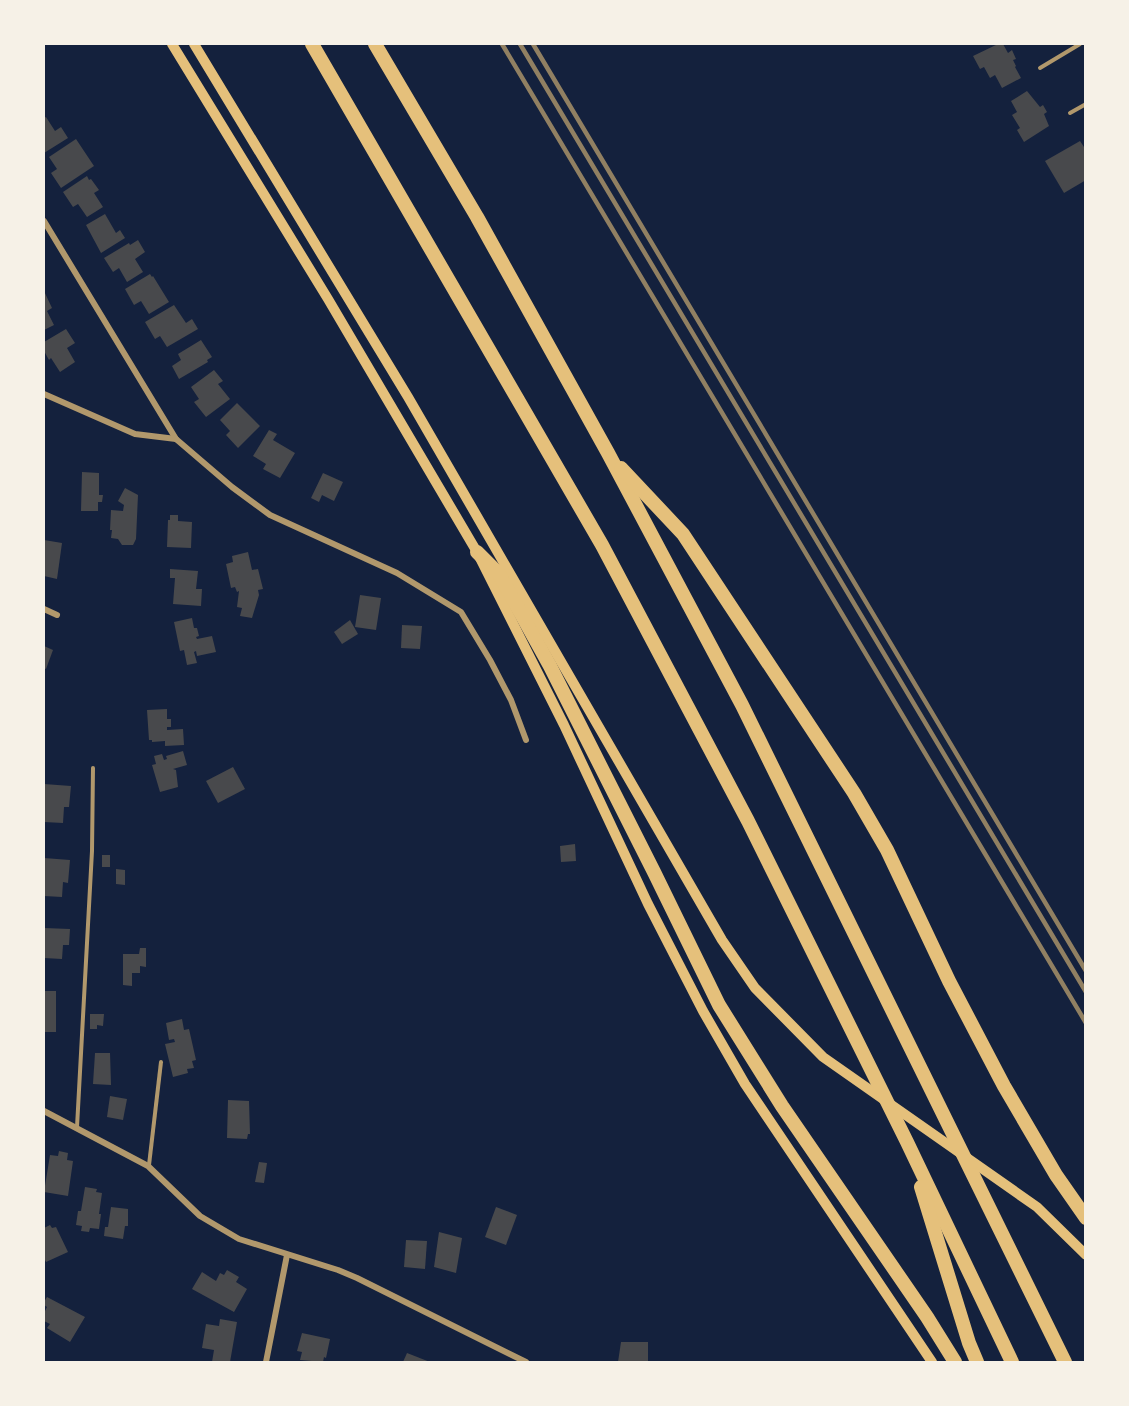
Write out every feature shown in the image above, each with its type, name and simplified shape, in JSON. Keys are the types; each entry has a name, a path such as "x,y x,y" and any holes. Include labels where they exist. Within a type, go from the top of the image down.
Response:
{"highway":[{"path":"312,44 602,545 748,821 907,1142 1012,1362"},
{"path":"375,44 477,217 608,453 742,705 1065,1362"},
{"path":"608,453 683,534 854,793 887,850 949,981 1004,1086 1056,1175 1086,1218"},
{"path":"477,552 499,574 550,666 719,1005 782,1106 927,1317 955,1362"},
{"path":"907,1142 969,1343 977,1362"}],"main road":[{"path":"172,44 328,299 477,552 564,725 648,904 703,1011 745,1084 932,1362"},
{"path":"194,44 402,387 722,940 755,988 823,1057 1037,1207 1086,1255"}],"street":[{"path":"44,221 176,439 232,487 270,515 397,573 461,612 511,700 526,740"},
{"path":"44,394 135,434 176,439"},
{"path":"44,609 57,615"},
{"path":"44,1111 148,1166 200,1216 239,1239 357,1278 526,1362"},
{"path":"266,1362 286,1255"}],"lane":[{"path":"1040,68 1080,44"},
{"path":"1070,113 1086,104"},
{"path":"77,1128 92,851 93,768"},
{"path":"148,1166 161,1062"},
{"path":"44,1111 44,1119"}],"building":[{"path":"998,44 1003,44 1008,53 1012,50 1016,59 1013,60 1015,67 1021,78 1002,88 995,75 990,78 984,67 980,69 973,56"},
{"path":"1027,91 1040,107 1043,105 1047,112 1044,114 1049,126 1024,142 1017,130 1020,128 1012,115 1017,112 1011,101"},
{"path":"46,117 55,131 61,127 68,138 44,153 44,118"},
{"path":"76,139 94,166 61,188 51,173 57,169 49,157"},
{"path":"1080,141 1086,150 1086,180 1064,193 1045,161"},
{"path":"87,176 99,190 94,193 103,207 87,217 78,204 73,207 63,192"},
{"path":"105,214 116,233 120,230 125,238 101,253 86,225"},
{"path":"138,240 145,252 135,259 143,272 127,282 119,268 113,272 104,258"},
{"path":"150,274 169,302 149,314 141,301 134,305 125,289"},
{"path":"44,291 52,308 47,311 54,325 44,330"},
{"path":"174,305 186,323 192,319 198,329 167,347 160,336 155,339 145,322"},
{"path":"66,329 75,343 67,348 75,362 60,372 44,351 44,342"},
{"path":"201,340 212,357 207,360 208,362 179,379 172,366 181,360 178,354"},
{"path":"214,370 223,381 218,384 230,399 206,417 194,402 199,399 191,387"},
{"path":"237,403 260,426 238,448 226,435 230,431 220,420"},
{"path":"269,430 277,434 273,440 295,453 280,478 263,469 266,464 253,456"},
{"path":"82,472 99,473 99,495 103,495 102,502 98,502 98,511 81,511"},
{"path":"323,473 343,482 334,501 322,495 319,502 311,498"},
{"path":"125,488 138,495 136,539 133,545 122,545 118,539 111,538 111,510 123,511 124,505 118,501"},
{"path":"170,515 178,515 178,521 192,522 191,548 167,547"},
{"path":"44,540 62,543 57,579 44,576"},
{"path":"248,552 252,570 258,569 263,589 258,590 259,595 252,618 240,616 242,608 237,607 239,591 237,592 235,587 231,588 226,564 233,562 232,556"},
{"path":"170,569 198,571 196,589 202,589 201,606 173,604 175,578 170,578"},
{"path":"360,595 381,598 376,630 355,627"},
{"path":"192,618 199,636 196,637 197,639 212,636 216,652 197,656 196,651 194,652 197,663 187,665 184,650 180,651 174,622"},
{"path":"350,620 358,634 342,644 334,632"},
{"path":"402,625 422,626 420,649 401,648"},
{"path":"44,646 53,650 46,669 44,668"},
{"path":"167,709 167,719 171,719 171,727 167,727 167,730 183,729 184,745 165,746 165,741 152,742 149,740 147,710"},
{"path":"183,751 187,765 173,769 176,770 178,787 160,792 152,765 156,764 154,756 162,754 164,760 167,759 166,756"},
{"path":"233,767 245,789 218,803 206,781"},
{"path":"44,784 71,786 69,807 64,807 63,823 44,822"},
{"path":"575,844 576,861 561,862 560,846"},
{"path":"102,855 110,855 110,867 102,867"},
{"path":"44,858 70,860 68,883 63,882 62,897 44,896"},
{"path":"116,869 125,870 125,885 116,884"},
{"path":"44,928 70,929 69,945 63,945 62,959 44,958"},
{"path":"140,948 146,948 146,967 140,966 140,973 132,973 132,986 123,985 123,954 139,954"},
{"path":"44,991 56,991 56,1032 44,1032"},
{"path":"90,1014 104,1014 103,1026 97,1025 97,1029 90,1029"},
{"path":"182,1019 184,1030 189,1029 196,1060 192,1061 194,1068 187,1069 188,1073 173,1077 165,1044 175,1042 174,1039 169,1040 166,1023"},
{"path":"95,1053 110,1053 111,1085 93,1084"},
{"path":"110,1096 127,1099 123,1120 107,1117"},
{"path":"228,1100 249,1101 250,1134 247,1139 227,1138"},
{"path":"59,1151 68,1153 67,1160 73,1161 68,1196 44,1192 50,1155 58,1156"},
{"path":"259,1162 267,1163 264,1183 255,1182"},
{"path":"85,1187 97,1189 96,1192 102,1193 99,1229 90,1228 89,1232 81,1231 82,1226 76,1225"},
{"path":"111,1207 128,1209 128,1226 125,1226 123,1239 104,1236"},
{"path":"496,1207 517,1215 506,1245 485,1237"},
{"path":"50,1225 52,1228 56,1227 68,1252 46,1262 44,1228"},
{"path":"439,1232 462,1238 456,1273 434,1267"},
{"path":"406,1240 427,1241 425,1269 404,1267"},
{"path":"227,1270 239,1277 236,1282 247,1289 234,1312 192,1289 202,1272 216,1281 220,1273 224,1275"},
{"path":"47,1297 85,1317 70,1342 47,1328 50,1324 44,1321 47,1307 44,1302"},
{"path":"220,1319 237,1322 230,1362 212,1362 214,1350 202,1348 206,1324 219,1326"},
{"path":"302,1333 330,1339 323,1362 300,1360 302,1352 297,1351"},
{"path":"621,1342 648,1342 648,1362 618,1362"},
{"path":"407,1353 430,1362 403,1362"}],"railway":[{"path":"502,44 1086,1023"},
{"path":"520,44 1086,992"},
{"path":"533,44 1086,971"}]}
